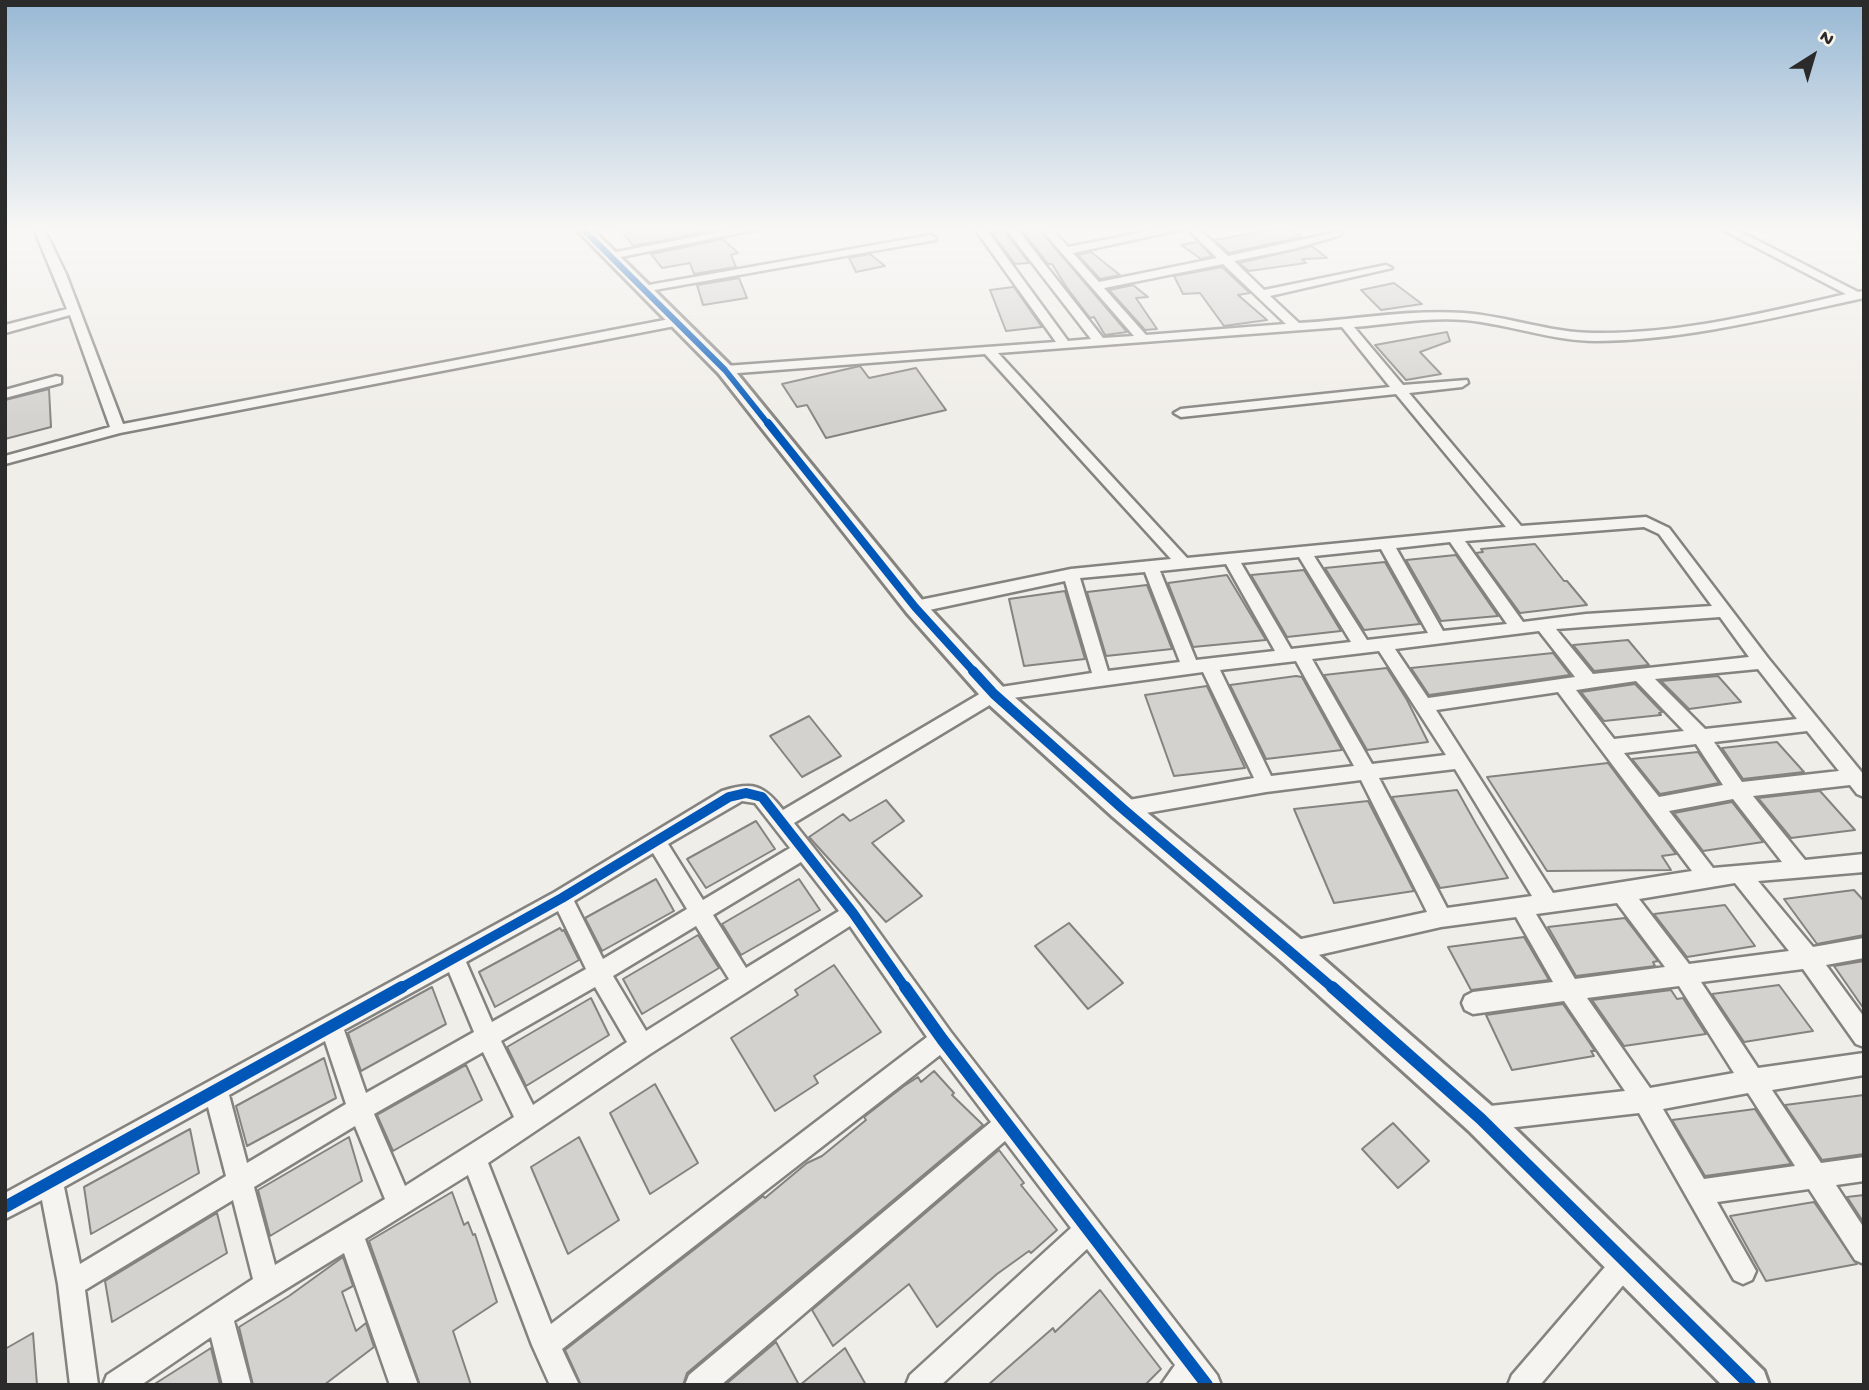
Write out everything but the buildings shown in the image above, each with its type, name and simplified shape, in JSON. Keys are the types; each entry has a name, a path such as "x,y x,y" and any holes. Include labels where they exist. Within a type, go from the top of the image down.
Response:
{"street":[{"path":"66,294 118,429"},
{"path":"648,294 725,370 915,607 994,694 1123,809 1292,951 1481,1119 1750,1385"},
{"path":"1027,294 1064,344"},
{"path":"1062,294 1100,342"},
{"path":"1104,294 1144,340"},
{"path":"1263,294 1295,326"},
{"path":"725,370 988,349 1144,340 1295,326 1471,316 1545,332 1598,337 1672,331 1755,318 1860,294"},
{"path":"5,329 72,311"},
{"path":"5,460 118,429 675,322"},
{"path":"1345,324 1517,531"},
{"path":"988,349 1183,563"},
{"path":"5,394 56,380"},
{"path":"1181,412 1462,383"},
{"path":"915,607 1071,574 1517,531 1646,522 1664,531 1762,662 1858,783"},
{"path":"1454,537 1518,628"},
{"path":"1386,544 1439,638"},
{"path":"1303,551 1363,647"},
{"path":"1230,558 1366,771 1441,918"},
{"path":"1150,566 1200,667 1266,784"},
{"path":"1071,574 1102,678"},
{"path":"781,821 994,694 1102,678 1543,625 1725,611"},
{"path":"1543,625 1590,683"},
{"path":"1384,645 1461,761 1548,904"},
{"path":"1424,705 1640,674 1762,662"},
{"path":"1640,674 1699,735 1737,790 1800,869"},
{"path":"1563,687 1708,877"},
{"path":"1611,747 1812,724"},
{"path":"1123,809 1266,784 1461,761"},
{"path":"1655,806 1737,790 1858,783"},
{"path":"5,1207 454,959 742,792 762,797 853,913 942,1039 1089,1229 1191,1378"},
{"path":"655,841 744,984"},
{"path":"71,1284 360,1108 598,973 804,850"},
{"path":"1292,951 1441,918 1622,894 1708,877 1864,863"},
{"path":"1741,876 1808,958 1864,1036"},
{"path":"1622,894 1684,975 1864,1251"},
{"path":"562,898 598,973 642,1046"},
{"path":"1521,907 1569,990 1646,1101 1743,1271"},
{"path":"117,1385 219,1315 400,1205 642,1046 853,913"},
{"path":"1473,1003 1808,958 1864,948"},
{"path":"454,959 486,1036 529,1122"},
{"path":"332,1027 360,1108 400,1205"},
{"path":"546,1345 942,1039"},
{"path":"1481,1119 1646,1101 1864,1064"},
{"path":"216,1092 268,1286"},
{"path":"699,1385 1008,1123"},
{"path":"474,1158 546,1345 565,1385"},
{"path":"1697,1192 1864,1169"},
{"path":"51,1182 71,1284 84,1385"},
{"path":"920,1385 1089,1229"},
{"path":"351,1235 404,1385"},
{"path":"1522,1385 1626,1262"},
{"path":"219,1315 237,1385"}],"cycle path":[{"path":"648,294 725,370 915,607 994,694 1123,809 1292,951 1481,1119 1750,1385"},
{"path":"5,1207 562,898 729,797 749,793 762,797 853,913 942,1039 1207,1385"}]}
